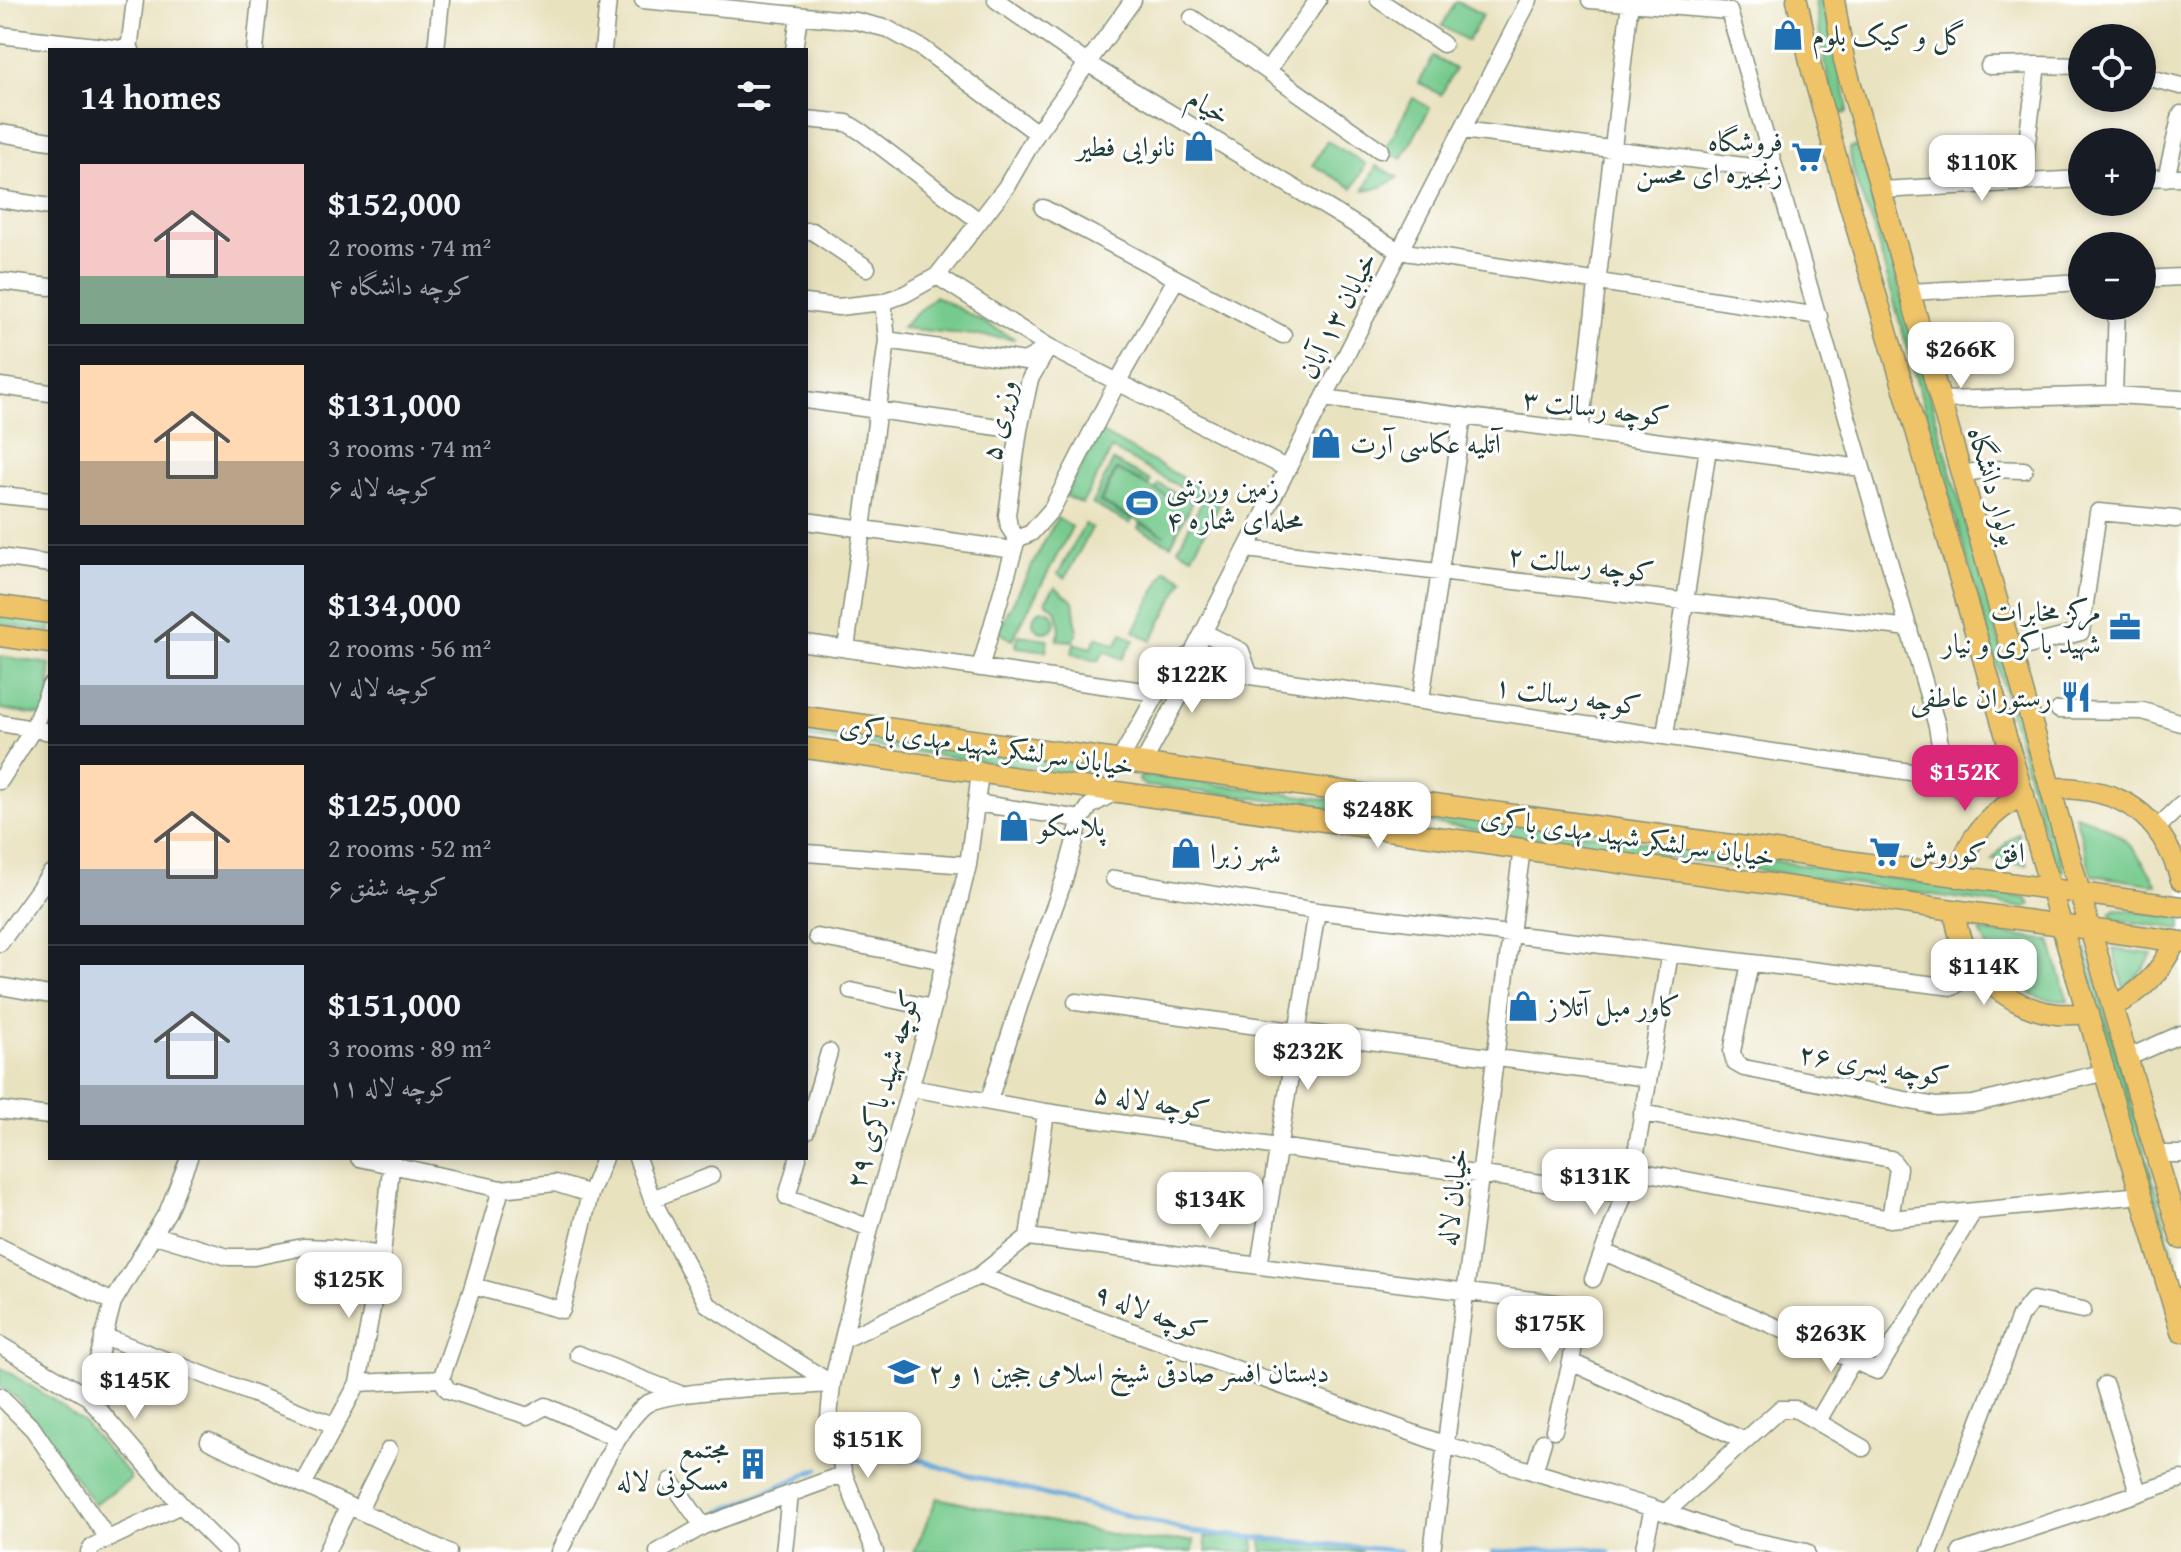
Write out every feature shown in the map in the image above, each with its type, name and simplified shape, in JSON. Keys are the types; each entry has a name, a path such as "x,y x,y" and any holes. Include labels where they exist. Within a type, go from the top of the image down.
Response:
{"main road":[{"name":"بولوار دانشگاه","path":"1797,0 1811,67 1833,145 2181,1332"},
{"name":"بولوار دانشگاه","path":"1834,0 1844,60 1865,136 2181,1239"},
{"path":"1833,145 1865,136"},
{"path":"0,606 48,613"},
{"path":"0,636 48,643"},
{"name":"خیابان سرلشکر شهید مهدی باکری","path":"808,717 2181,907"},
{"name":"خیابان سرلشکر شهید مهدی باکری","path":"808,748 2178,941"},
{"path":"1115,792 1120,760"},
{"path":"1115,792 1143,763"},
{"path":"2050,788 2080,787 2109,794 2135,808 2157,828 2173,854 2181,880"},
{"path":"1958,877 1961,860 1976,834 1996,812 2024,795"},
{"path":"1955,911 1964,947 1993,986 2028,1007 2057,1014 2088,1013"},
{"path":"2112,1006 2141,989 2164,965 2178,941"}],"street":[{"path":"130,48 135,0"},
{"path":"255,48 260,0"},
{"path":"436,48 441,0"},
{"path":"603,48 608,0"},
{"path":"643,0 856,21 888,29 922,48 1037,133"},
{"name":"خیام","path":"996,0 1087,63 1399,251"},
{"path":"808,303 838,307 883,302 937,276 1006,187 1037,133 1133,0"},
{"path":"1268,70 1318,0"},
{"path":"1379,0 1443,44"},
{"name":"خیابان ۱۳ آبان","path":"1143,763 1193,672 1192,654 1203,632 1529,0"},
{"path":"1590,0 1729,11 1937,726 1945,777 2012,754"},
{"path":"1580,431 1630,2"},
{"path":"794,48 799,16"},
{"path":"1192,18 1380,150"},
{"path":"0,35 113,48"},
{"path":"2022,181 2037,65"},
{"path":"1989,66 2068,66"},
{"path":"2156,80 2181,86"},
{"path":"2173,178 2181,114"},
{"path":"808,119 847,123 979,221"},
{"path":"1462,130 1775,170"},
{"path":"0,133 48,141"},
{"path":"1881,190 2068,179"},
{"path":"0,199 48,207"},
{"path":"1043,208 1283,335"},
{"path":"808,231 867,268"},
{"path":"1399,251 1819,316"},
{"path":"937,276 1049,347 1288,469"},
{"path":"2156,278 2181,277"},
{"path":"808,521 1016,545 1052,509 1118,381 1176,279"},
{"path":"0,281 48,287"},
{"path":"1910,292 2068,283"},
{"path":"846,649 887,340 883,302"},
{"path":"2114,395 2117,320"},
{"name":"وزیری ۵","path":"887,340 1025,361 1049,347"},
{"name":"وزیری ۵","path":"980,668 1016,545 1007,515 1019,430 1030,379 1049,347"},
{"path":"0,386 48,393"},
{"path":"1941,400 2114,395 2181,399"},
{"name":"کوچه رسالت ۳","path":"1324,398 1862,468"},
{"path":"808,400 1019,430"},
{"path":"1421,699 1463,416"},
{"path":"1665,735 1708,448"},
{"path":"1962,474 1989,469 2024,470"},
{"path":"0,495 48,500"},
{"path":"2012,650 2081,632 2098,512 2176,519"},
{"name":"کوچه رسالت ۲","path":"1246,549 1909,628"},
{"path":"0,557 48,564"},
{"name":"کوچه رسالت ۱","path":"1203,632 1241,651 1250,676 1945,777"},
{"path":"808,643 1158,693"},
{"name":"خیابان ۱۳ آبان","path":"1120,760 1175,662 1192,654"},
{"path":"0,781 33,729 48,691"},
{"path":"2059,710 2143,711 2181,723"},
{"path":"0,723 48,732"},
{"name":"کوچه شهید باکری ۲۹","path":"844,1474 829,1418 832,1384 870,1228 933,1008 968,865 980,773"},
{"path":"989,1100 1064,880 1081,819 1090,806 1115,792"},
{"path":"976,803 1081,819"},
{"path":"2157,828 2181,805"},
{"name":"خیابان لاله","path":"1432,1552 1522,848"},
{"path":"808,853 968,865"},
{"path":"0,943 48,877"},
{"path":"1114,879 1317,911 1953,987 1977,968"},
{"path":"1259,1266 1317,911"},
{"path":"817,937 944,961"},
{"path":"1593,1279 1633,1170 1670,953"},
{"name":"کوچه یسری ۲۶","path":"1750,963 1732,1052 1735,1063 1744,1068 1936,1106 1973,1104 2106,1072"},
{"path":"0,986 48,995"},
{"path":"851,991 933,1008"},
{"path":"1076,1002 1648,1078"},
{"path":"2127,1058 2181,1034"},
{"path":"808,1124 829,1052"},
{"name":"کوچه لاله ۵","path":"911,1088 1278,1147 1623,1194"},
{"path":"0,1110 48,1116"},
{"path":"843,1340 979,1276 1028,1237 1046,1112"},
{"path":"1642,1113 1891,1159 1898,1168 1890,1219"},
{"path":"2156,1154 2181,1154"},
{"path":"88,1397 113,1302 168,1211 188,1160"},
{"path":"473,1286 562,1310 590,1194 603,1160"},
{"path":"638,1160 652,1199 707,1304 832,1384"},
{"path":"797,1160 787,1197 870,1228"},
{"path":"304,1483 358,1383 382,1255 391,1161 501,1189 555,1183 590,1194"},
{"path":"1633,1170 1890,1219 2142,1195"},
{"path":"652,1199 711,1176"},
{"path":"441,1379 473,1286 501,1189"},
{"path":"1604,1252 1877,1371 1973,1212"},
{"path":"155,1235 228,1257 254,1257 303,1247 382,1255"},
{"path":"1028,1237 1581,1306 1571,1362 1534,1472"},
{"path":"0,1247 113,1302"},
{"name":"کوچه لاله ۹","path":"979,1276 1446,1445 1659,1510 1735,1537 1806,1552"},
{"path":"1930,1552 2027,1304 2033,1300 2083,1310"},
{"path":"103,1336 334,1425"},
{"path":"0,1345 88,1397 181,1505 228,1552"},
{"path":"578,1354 680,1394"},
{"path":"1571,1362 1743,1440"},
{"path":"1818,1421 1852,1362"},
{"path":"358,1383 441,1379"},
{"path":"441,1379 448,1390 495,1406 528,1416 546,1406 618,1439"},
{"path":"559,1552 618,1439 646,1405 680,1394 832,1384"},
{"path":"2105,1385 2138,1492"},
{"path":"0,1396 33,1429 108,1539"},
{"path":"1643,1552 1659,1510 1780,1409 1795,1409 1863,1448"},
{"path":"209,1441 448,1552"},
{"path":"326,1552 389,1450"},
{"path":"658,1552 703,1526 844,1474 875,1552"},
{"path":"1961,1552 2181,1479"},
{"path":"671,1481 703,1526"},
{"path":"784,1552 790,1494"},
{"path":"89,1552 93,1546 181,1505"}],"green space":[{"path":"1815,0 1825,0 1847,103 1847,112 1843,114 1828,78"},
{"path":"1456,1 1483,15 1468,41 1442,26"},
{"path":"1433,57 1455,69 1441,95 1419,83"},
{"path":"1413,98 1430,108 1402,159 1385,150"},
{"path":"1327,141 1366,164 1353,188 1313,165"},
{"path":"1855,146 1861,153 2064,870 2061,871 2054,867 1873,227 1855,178 1850,148"},
{"path":"1376,166 1398,177 1382,187 1364,190"},
{"path":"935,296 1015,339 901,328"},
{"path":"1100,432 1222,500 1192,556 1178,548 1203,500 1112,449 1082,504 1065,496"},
{"path":"1113,461 1151,481 1148,485 1116,469 1099,502 1132,520 1130,524 1092,504"},
{"name":"زمین ورزشی محله‌ای شماره ۴","path":"1117,470 1176,501 1156,489 1159,484 1192,502 1171,545 1138,528 1140,524 1165,535 1101,502"},
{"path":"1057,518 1072,527 1012,640 998,631"},
{"path":"1085,524 1092,528 1065,578 1058,574"},
{"path":"1166,570 1184,579 1151,641 1134,631"},
{"path":"1055,587 1073,601 1077,631 1074,641 1057,640 1060,629 1057,611 1045,601"},
{"path":"1044,610 1055,621 1044,632 1033,621"},
{"path":"0,615 48,622 48,632 0,624"},
{"path":"1122,633 1134,640 1122,659 1105,651 1098,661 1072,654 1074,643 1091,648 1097,636 1116,645"},
{"path":"1018,635 1048,639 1046,651 1016,647"},
{"path":"0,656 48,664 48,717 0,709"},
{"path":"808,727 1087,765 1088,770 1082,775 808,737"},
{"path":"1986,774 1986,791 1978,792 1966,803 1946,790"},
{"path":"1146,775 1632,840 2026,898 2031,904 2025,908 1232,795 1145,786 1139,781"},
{"path":"2075,815 2104,826 2125,840 2157,885 2092,875"},
{"path":"2018,833 2027,865 1992,860 2007,842"},
{"path":"2116,909 2181,918 2181,929 2115,920 2110,913"},
{"path":"1980,931 2050,941 2068,1001 2026,992 2008,979"},
{"path":"2083,948 2087,950 2181,1279 2181,1306 2079,952"},
{"path":"2113,949 2152,954 2144,968 2124,989"},
{"path":"0,1367 82,1421 130,1476 130,1480 94,1504 17,1398 0,1387"},
{"path":"937,1498 1144,1541 1194,1540 1193,1552 914,1552"},
{"path":"1205,1537 1254,1537 1254,1552 1207,1552"},
{"path":"1262,1537 1339,1545 1363,1552 1262,1552"}],"waterway":[{"path":"854,1459 917,1459 956,1472 1192,1532 1400,1551"},
{"path":"720,1512 818,1469"},
{"path":"1493,1552 1587,1548 1610,1552"}],"place":[{"name":"گل و کیک بلوم","path":"1788,35"},
{"name":"نانوایی فطیر","path":"1199,146"},
{"name":"فروشگاه زنجیره ای محسن","path":"1807,157"},
{"name":"آتلیه عکاسی آرت","path":"1326,443"},
{"name":"زمین ورزشی محله‌ای شماره ۴","path":"1142,503"},
{"name":"مرکز مخابرات شهید باکری و نیار","path":"2125,627"},
{"name":"رستوران عاطفی","path":"2076,697"},
{"name":"پلاسکو","path":"1014,826"},
{"name":"افق کوروش","path":"1885,852"},
{"name":"شهر زبرا","path":"1186,853"},
{"name":"کاور مبل آتلاز","path":"1523,1006"},
{"name":"دبستان افسر صادقی شیخ اسلامی ججین ۱ و ۲","path":"904,1372"},
{"name":"مجتمع مسکونی لاله","path":"753,1464"}]}
